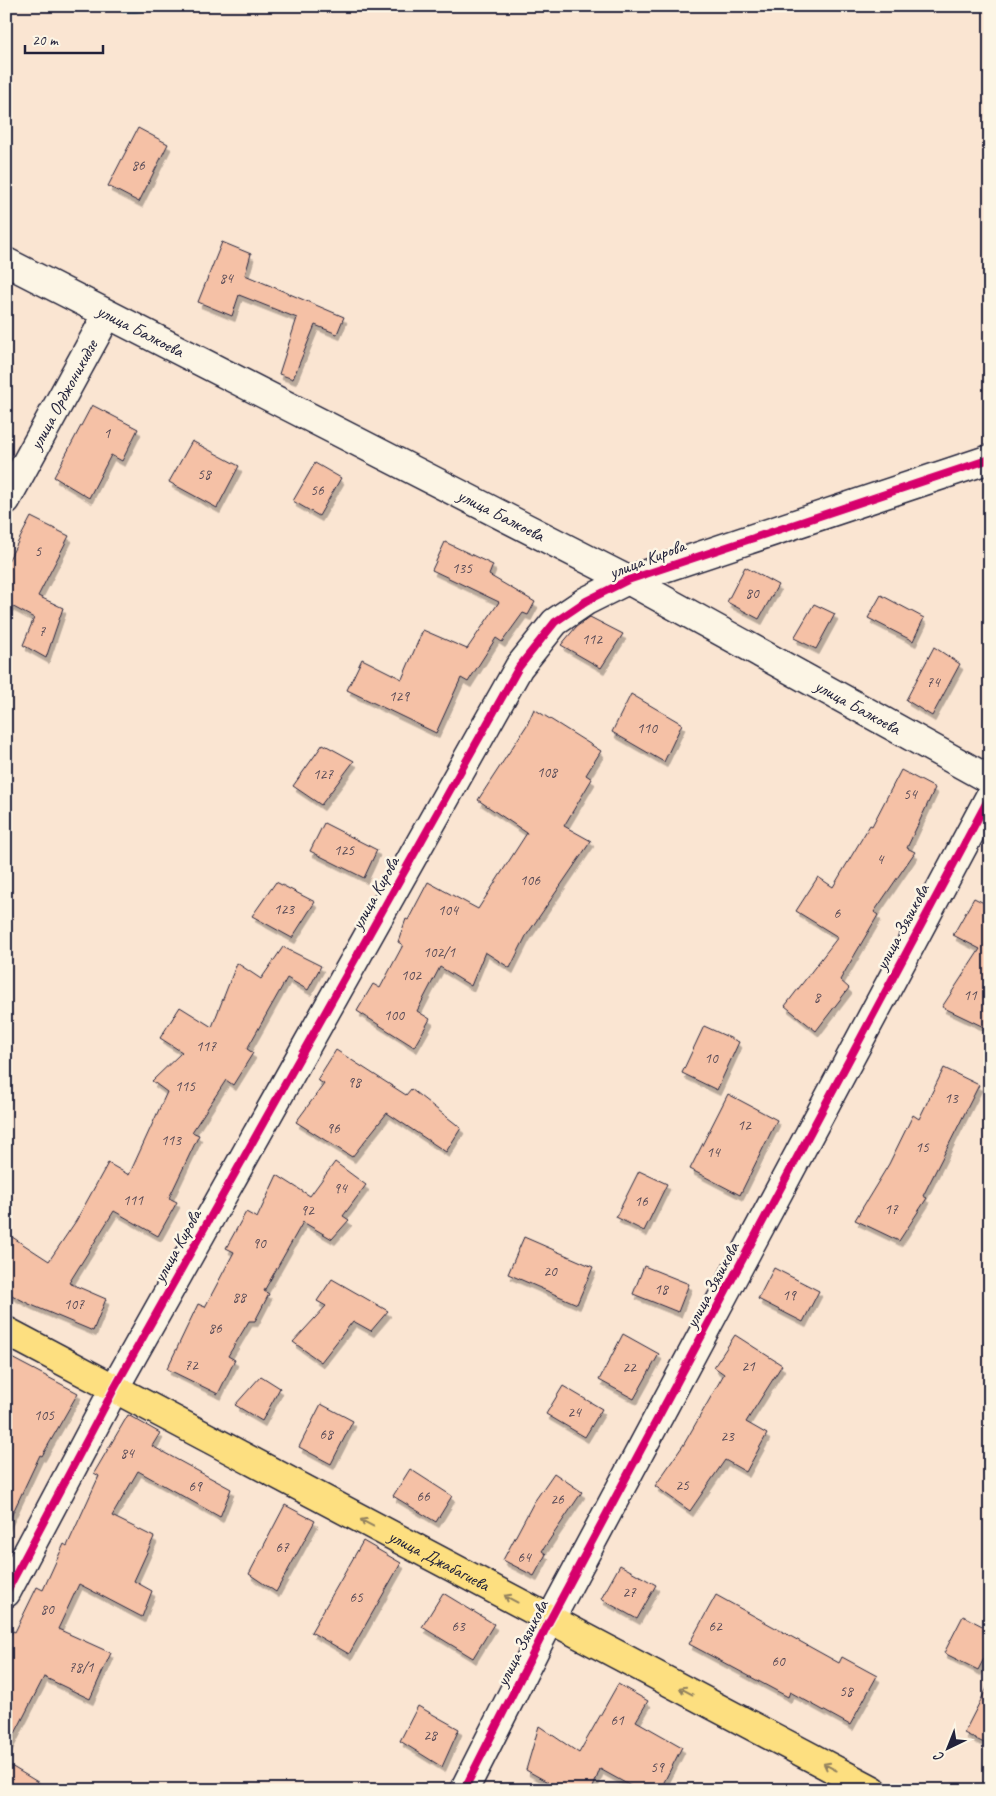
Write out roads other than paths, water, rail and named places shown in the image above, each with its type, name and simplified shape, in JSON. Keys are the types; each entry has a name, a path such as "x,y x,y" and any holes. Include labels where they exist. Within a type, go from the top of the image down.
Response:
{"main road":[{"name":"улица Джабагиева","path":"6,1331 873,1790"}],"street":[{"name":"улица Балкоева","path":"6,262 628,580 990,780"},
{"name":"улица Орджоникидзе","path":"6,500 107,315"},
{"name":"улица Кирова","path":"6,1593 114,1389 519,666 555,622 586,602 628,580 990,459"},
{"name":"улица Зязикова","path":"464,1790 550,1620 990,796"}],"water":[{"path":"101,6 153,6 142,11 120,12"}]}
